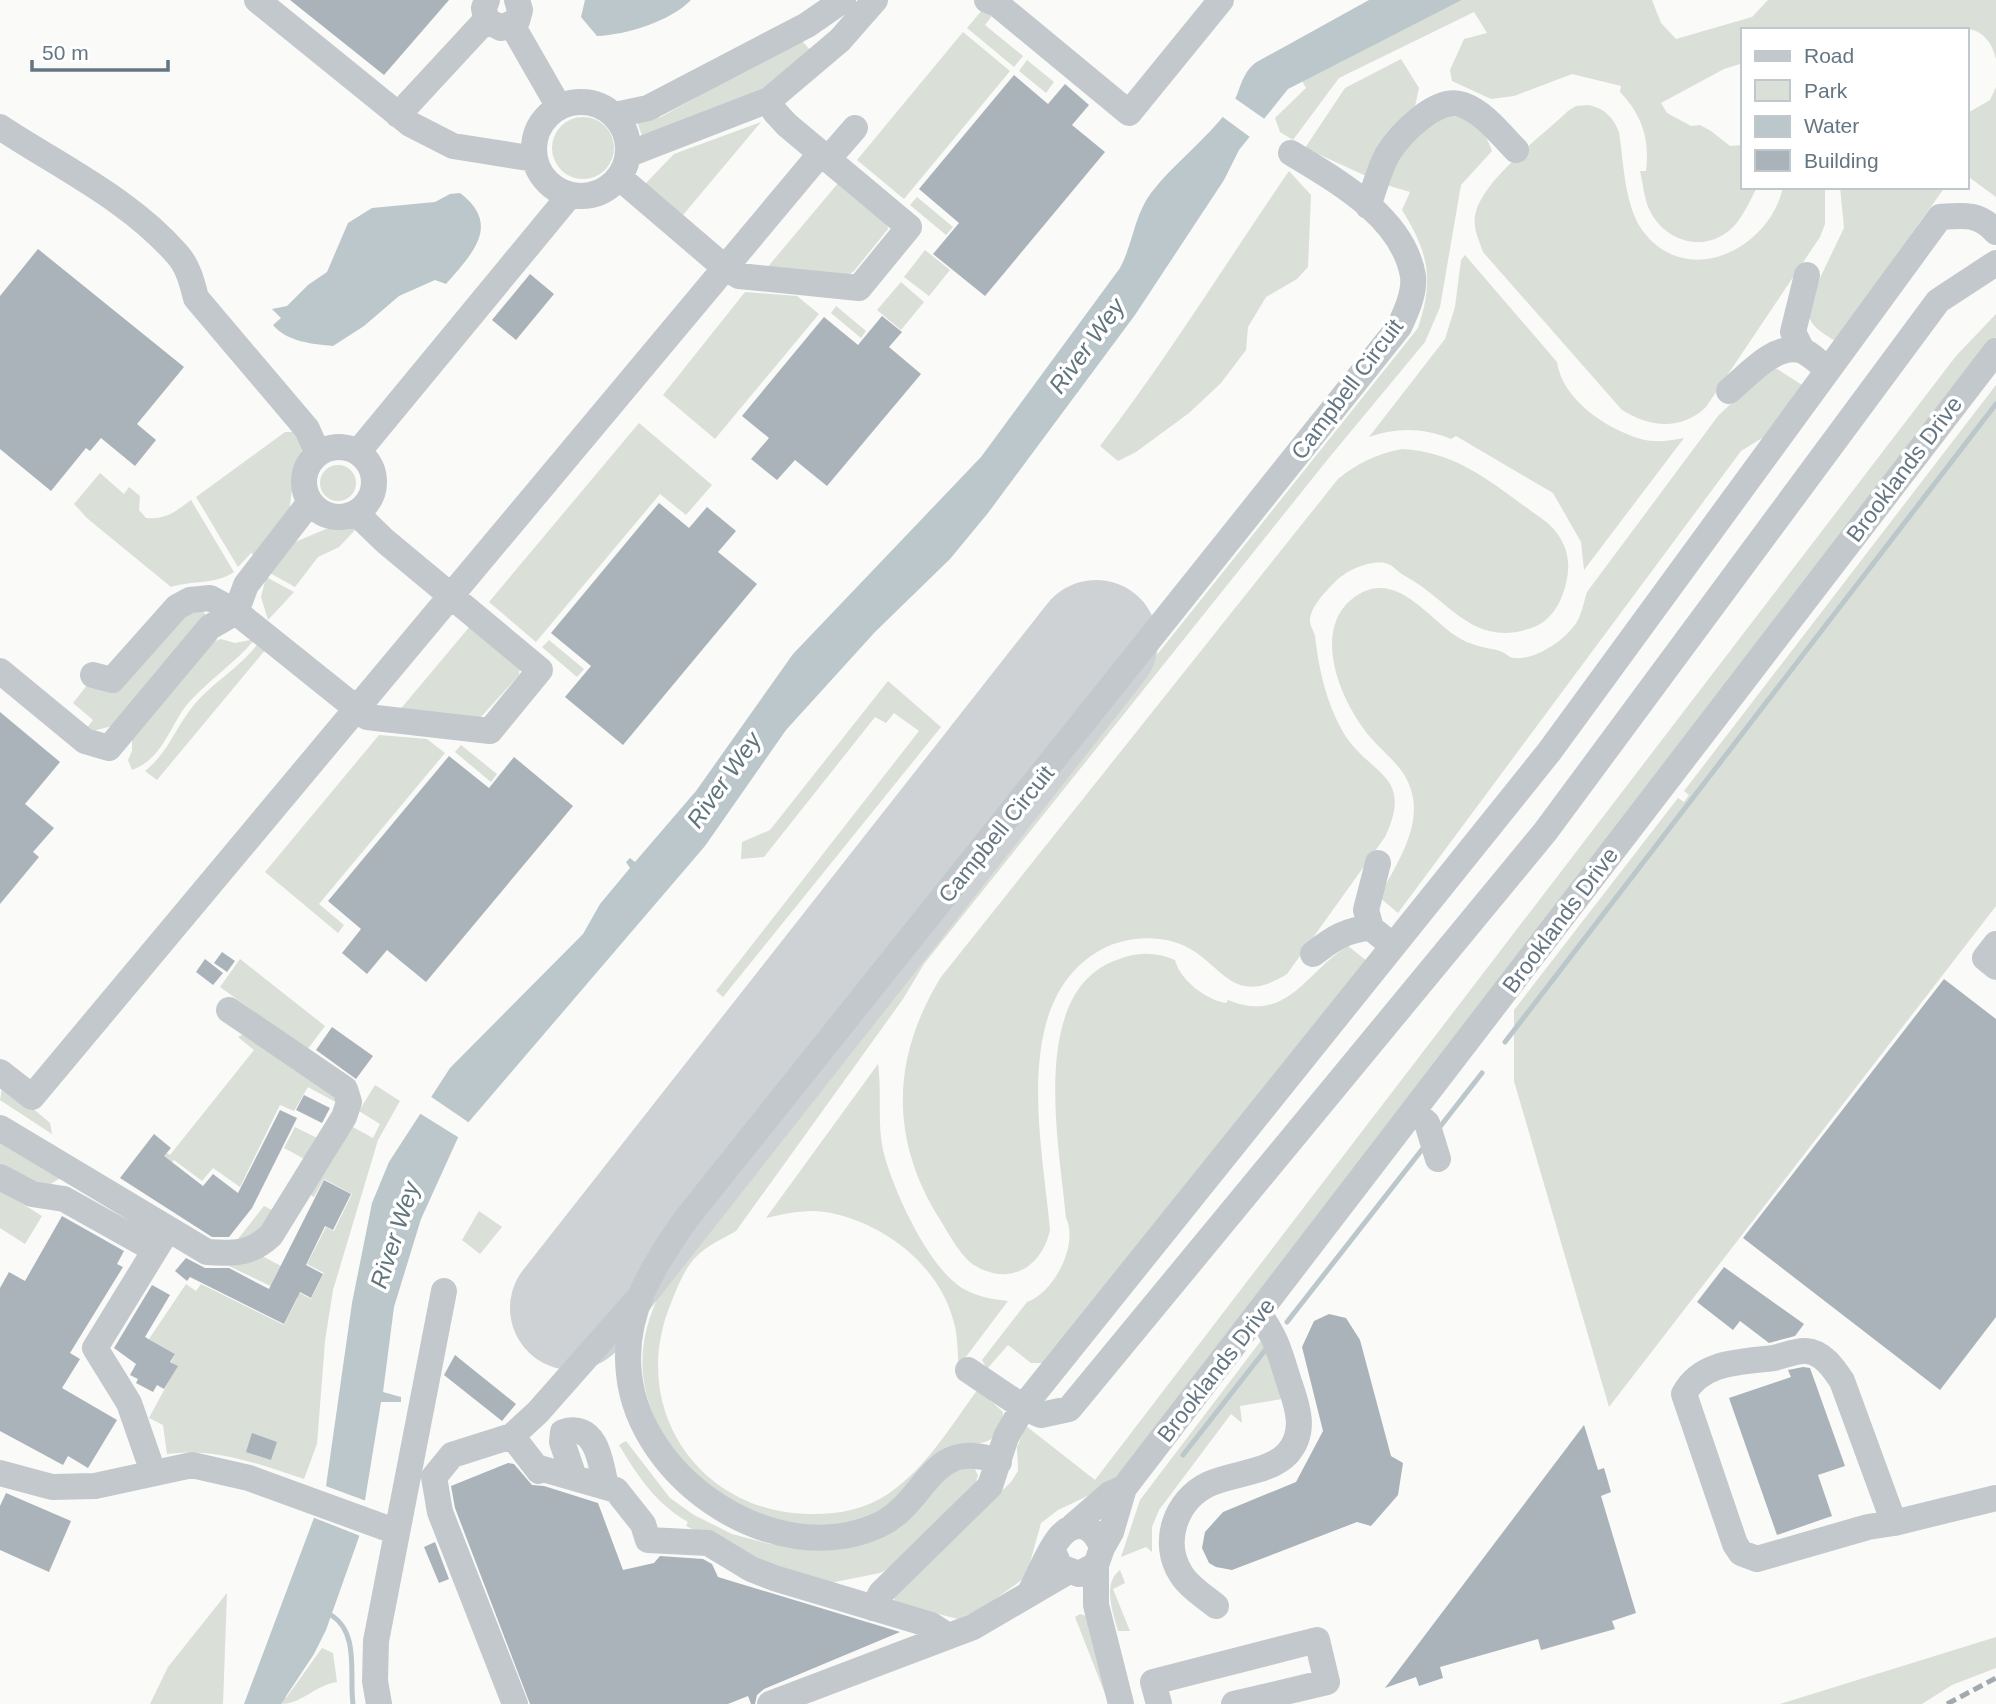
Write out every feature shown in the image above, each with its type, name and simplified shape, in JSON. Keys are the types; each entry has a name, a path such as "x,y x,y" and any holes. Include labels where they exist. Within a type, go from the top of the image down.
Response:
{"street":[{"path":"257,0 398,115 453,146 535,159"},
{"path":"615,115 648,108 807,25 844,0"},
{"path":"538,129 535,159 547,182 570,195 581,197 603,192 624,166 769,100 824,53 874,0"},
{"path":"987,0 997,4 1129,113 1221,0"},
{"path":"398,115 487,10 501,28 515,13 559,107"},
{"path":"807,25 824,53"},
{"path":"624,166 724,267 739,276 859,288 909,227 787,125 775,112 769,100"},
{"path":"481,149 523,138 538,129 547,116 559,107 588,102 615,115 628,140 624,166"},
{"path":"1368,206 1387,155 1423,115 1440,104 1461,104 1482,115 1516,150"},
{"path":"0,127 124,208 177,254 189,273 196,298 307,429 318,454"},
{"path":"0,1072 32,1097 724,267 825,156 855,128"},
{"name":"Campbell Circuit","path":"999,1462 977,1454 959,1456 927,1479 900,1512 879,1525 845,1535 785,1535 762,1526 718,1506 693,1489 657,1451 640,1423 631,1395 627,1362 638,1298 653,1266 686,1219 1399,327 1409,303 1413,277 1394,230 1368,206 1291,153"},
{"path":"358,452 570,195"},
{"path":"873,1608 881,1593 990,1486 1006,1437 1023,1407 1549,752 1940,217 1971,215 1988,223 1996,232"},
{"path":"968,1370 1023,1407 1041,1415 1069,1409 1545,832 1938,301 1996,263"},
{"path":"1807,275 1793,332 1802,351 1827,369"},
{"path":"1729,391 1765,361 1785,349 1802,351"},
{"name":"Brooklands Drive","path":"1125,1488 1111,1532 1078,1562 1058,1535 1073,1526 1110,1494 1125,1488 1270,1333 1420,1117 1996,351"},
{"path":"337,447 358,452 366,459 375,480 369,502 356,513 339,517 328,516 310,502 306,492 306,471 318,454 337,447"},
{"path":"0,671 85,741 109,748 210,626 236,612 246,586 310,502"},
{"path":"93,675 111,680 177,607 190,600 210,598 236,612 356,710 377,720 490,731 540,670 378,535 356,513"},
{"path":"1378,863 1366,910 1371,928 1393,946"},
{"path":"1313,954 1335,937 1356,928 1371,928"},
{"path":"1996,944 1985,958 1996,967"},
{"path":"0,1177 32,1194 64,1199 161,1239 207,1252 234,1254 257,1248 271,1235 344,1117 349,1102 345,1089 229,1010"},
{"path":"1420,1117 1438,1159"},
{"path":"0,1128 161,1239"},
{"path":"153,1472 129,1403 94,1348 161,1239"},
{"path":"379,1704 375,1681 376,1641 385,1529 415,1441 444,1291"},
{"path":"515,1704 440,1512 434,1477 452,1455 512,1436 538,1412 638,1298"},
{"path":"1216,1606 1181,1575 1172,1550 1171,1530 1182,1508 1207,1485 1272,1463 1286,1455 1292,1446 1300,1416 1270,1333"},
{"path":"1894,1523 1842,1381 1831,1364 1820,1355 1807,1351 1722,1363 1688,1385 1684,1394 1741,1553 1757,1559 1868,1527 1894,1523 1988,1500"},
{"path":"574,1477 562,1442 563,1432 572,1429 584,1433 597,1447 606,1487"},
{"path":"512,1436 538,1469 616,1490 643,1524 648,1540 671,1544 708,1543 762,1574 931,1625 948,1636"},
{"path":"415,1441 473,1448"},
{"path":"1,1474 52,1487 95,1486 192,1465 249,1478 385,1529"},
{"path":"769,1704 1006,1611 1078,1562 1095,1534 1081,1526 1073,1526"},
{"path":"1078,1562 1096,1605 1121,1704"},
{"path":"1159,1704 1153,1682 1317,1640 1327,1682 1234,1704"}],"green space":[{"path":"1462,0 1652,0 1661,23 1676,39 1752,17 1768,0 1996,0 1996,59 1987,40 1968,28 1741,28 1741,70 1740,64 1724,69 1661,103 1667,113 1691,126 1700,125 1730,146 1741,145 1741,189 1756,189 1735,225 1720,237 1708,241 1697,242 1674,236 1664,229 1649,209 1640,171 1646,171 1647,159 1643,128 1634,110 1620,92 1621,86 1572,74 1514,96 1491,99 1452,81 1450,70 1464,39 1487,33 1474,12 1339,78 1293,140 1280,132 1275,118 1306,88 1302,81"},
{"path":"983,9 994,13 985,25 1023,56 1014,67 967,28"},
{"path":"963,32 1010,71 904,199 857,160"},
{"path":"800,39 814,54 768,89 643,139 637,121 661,117"},
{"path":"1401,59 1419,88 1414,111 1366,176 1305,148 1345,88"},
{"path":"1027,60 1054,82 1046,93 1019,71"},
{"path":"1996,87 1996,197 1968,176 1968,113 1990,100"},
{"path":"1589,105 1600,109 1614,122 1619,132 1629,200 1639,225 1646,235 1665,251 1685,259 1706,259 1727,253 1747,242 1763,227 1776,208 1782,189 1825,189 1825,224 1820,237 1706,407 1686,420 1654,423 1622,410 1483,252 1475,225 1479,203 1500,174 1576,106"},
{"path":"1439,115 1457,117 1472,123 1484,134 1492,151 1461,185 1440,307 1425,342 1328,459 924,964 903,999 736,1231 696,1257 684,1273 671,1303 660,1342 659,1379 666,1414 682,1446 704,1473 733,1494 768,1508 828,1514 860,1508 888,1494 926,1459 978,1389 1003,1412 1000,1428 988,1441 966,1445 901,1502 871,1520 856,1525 824,1526 790,1523 756,1512 725,1496 696,1474 673,1448 655,1418 645,1385 643,1350 648,1323 664,1285 683,1248 1418,328 1427,281 1423,254 1402,210 1410,192 1383,184 1392,164"},
{"path":"583,117 605,126 614,148 605,170 583,179 561,170 552,148 561,126"},
{"path":"761,122 683,215 645,184 674,154"},
{"path":"1289,171 1311,195 1308,267 1297,279 1266,297 1248,327 1246,350 1221,383 1189,413 1136,452 1118,461 1100,446 1173,344"},
{"path":"839,182 887,224 888,229 854,271 849,275 766,269"},
{"path":"1840,189 1944,189 1835,341 1812,322 1807,305 1844,228"},
{"path":"917,197 953,227 946,235 910,205"},
{"path":"925,250 950,270 929,296 904,277"},
{"path":"1465,255 1557,362 1567,388 1588,411 1614,428 1641,439 1662,441 1684,438 1584,570 1581,542 1553,493 1456,436 1451,439 1410,430 1369,437 1445,339 1455,307 1461,260"},
{"path":"901,282 924,302 901,330 877,310"},
{"path":"745,292 797,296 819,314 715,439 663,395"},
{"path":"836,306 866,331 861,338 831,313"},
{"path":"1996,314 1996,337 1113,1484 1058,1510 1041,1523 1026,1577 981,1609 958,1619 895,1603 894,1597 1011,1482 1018,1471 1017,1447 1026,1426 1095,1480 1956,356"},
{"path":"1774,367 1802,385 1764,437 1741,451 1398,913 1379,897 1409,837 1414,811 1413,798 1402,772 1360,724 1342,689 1332,649 1333,631 1340,613 1352,599 1367,590 1381,588 1408,597 1456,636 1472,644 1500,651 1514,658 1531,656 1547,649 1574,626 1581,614 1587,592 1718,416 1767,369"},
{"path":"1996,385 1996,906 1609,1407 1514,1081 1514,1010 1678,798 1684,802 1689,795 1684,791"},
{"path":"639,423 712,485 686,515 660,494 536,642 489,602"},
{"path":"285,432 293,432 305,443 295,467 289,513 255,556 251,553 238,567 196,497"},
{"path":"1402,449 1442,457 1459,464 1492,483 1553,528 1565,548 1568,563 1565,588 1558,604 1548,618 1534,627 1513,632 1495,632 1464,620 1421,586 1392,566 1382,563 1367,564 1352,570 1339,578 1323,595 1313,610 1310,621 1324,686 1343,732 1392,787 1395,800 1393,816 1385,837 1287,974 1267,984 1250,987 1237,984 1188,948 1171,941 1151,938 1121,942 1103,949 1068,978 1051,1008 1042,1043 1038,1081 1042,1159 1050,1230 1046,1243 1032,1263 1022,1270 1000,1274 974,1265 955,1243 923,1188 911,1157 905,1127 903,1097 906,1067 913,1037 925,1007 941,977 1338,479 1368,460"},
{"path":"338,465 351,470 356,483 351,496 338,501 325,496 320,483 325,470"},
{"path":"100,473 124,494 129,487 140,496 139,510 146,518 165,516 191,500 234,572 212,581 171,587 88,519 74,504"},
{"path":"326,529 356,529 339,547 318,557 295,587 270,573 295,542"},
{"path":"266,577 294,592 268,620 261,597"},
{"path":"202,609 205,614 203,619 112,726 89,732 86,729 93,720 73,703 88,684 181,615"},
{"path":"471,625 520,666 519,675 480,718 398,712"},
{"path":"221,639 235,643 255,639 188,704 156,753 132,770 128,760 132,751 132,738 212,642"},
{"path":"549,640 584,669 577,677 542,647"},
{"path":"259,642 266,649 157,780 145,771 165,750 184,718 198,701"},
{"path":"888,681 941,727 723,997 716,991 919,731 894,713 886,723 875,717 764,857 741,859 742,842 770,830"},
{"path":"379,735 427,739 445,753 319,904 344,925 338,933 265,872"},
{"path":"461,745 497,774 491,782 455,752"},
{"path":"1348,946 1367,961 1042,1363 1031,1363 1008,1345 987,1369 982,1360 1027,1302 1037,1297 1055,1278 1066,1254 1069,1229 1059,1153 1055,1076 1059,1039 1069,1006 1087,979 1122,958 1137,954 1160,955 1175,960 1188,982 1210,998 1249,1006 1266,1005 1282,1000 1295,991"},
{"path":"240,959 325,1026 307,1050 220,987"},
{"path":"244,1034 337,1086 339,1104 308,1087 294,1111 280,1105 240,1187 213,1168 202,1181 174,1160 167,1168 162,1150 170,1155 254,1050 238,1037"},
{"path":"878,1064 883,1150 894,1185 913,1225 924,1245 949,1278 979,1296 1008,1301 959,1366 955,1328 947,1302 936,1282 906,1249 867,1225 825,1212 803,1212 766,1218"},
{"path":"3,1083 50,1123 52,1134 0,1100"},
{"path":"375,1085 400,1101 378,1140 333,1290 325,1341 317,1444 304,1479 220,1455 185,1452 167,1454 163,1425 149,1418 177,1366 171,1362 175,1354 149,1339 186,1284 196,1291 201,1284 284,1325 297,1299 225,1264 262,1256 281,1266 274,1279 311,1299 324,1273 307,1264 326,1227 334,1231 352,1194 324,1179 314,1197 309,1194 349,1125 373,1138 380,1124 359,1111"},
{"path":"295,1127 321,1140 308,1161 284,1148"},
{"path":"0,1140 64,1176 47,1186 0,1169"},
{"path":"0,1190 42,1216 25,1244 0,1228"},
{"path":"264,1206 276,1212 266,1228 234,1244"},
{"path":"479,1211 502,1227 480,1254 462,1240"},
{"path":"1263,1338 1282,1399 1240,1406 1242,1423 1231,1414 1159,1510 1152,1527 1152,1552 1146,1547 1121,1557 1140,1500"},
{"path":"626,1441 670,1498 694,1515 732,1534 770,1544 829,1545 939,1476 974,1466 978,1476 973,1489 897,1564 880,1573 830,1583 800,1581 686,1526 688,1522 666,1507 640,1478 619,1445"},
{"path":"1120,1570 1125,1583 1113,1589 1130,1631 1118,1631 1110,1599 1111,1582"},
{"path":"227,1593 223,1704 150,1704 168,1667"},
{"path":"1080,1614 1090,1617 1109,1704 1075,1617"},
{"path":"1996,1637 1996,1668 1952,1685 1922,1704 1780,1704"},
{"path":"322,1648 333,1653 337,1682 296,1701 281,1704 284,1695 286,1698"}],"water":[{"path":"585,0 691,0 672,14 647,26 597,36 581,17"},
{"name":"River Wey","path":"1369,0 1462,0 1288,89 1239,150 1224,180 1135,315 988,513 950,559 875,632 786,730 705,846 461,1131 421,1219 394,1307 383,1392 401,1397 401,1402 381,1402 359,1537 326,1630 314,1654 281,1704 244,1704 326,1486 352,1303 372,1203 389,1162 450,1068 583,934 600,904 630,868 626,862 630,858 635,862 696,791 793,654 981,457 1120,268 1141,211 1151,193 1229,109 1255,63"},
{"path":"460,193 473,205 481,228 473,250 446,284 435,280 399,296 364,326 333,346 293,339 273,325 281,318 272,309 287,306 308,285 327,272 348,223 372,208 435,202 450,194"}],"pier":[{"path":"1233,97 1266,120 1254,140 1220,115"},
{"path":"427,1094 471,1124 461,1139 416,1111"},
{"path":"323,1485 369,1502 363,1537 312,1517"}],"building":[{"path":"290,0 449,0 384,75"},
{"path":"1014,75 1048,104 1065,84 1089,105 1072,125 1105,152 985,296 933,254 959,223 919,189"},
{"path":"38,249 184,367 137,424 156,440 135,466 101,438 90,451 86,448 51,491 0,449 0,296"},
{"path":"530,274 554,294 516,340 492,320"},
{"path":"882,316 902,332 889,347 921,374 827,486 795,460 777,480 751,459 769,438 742,416 824,317 858,345"},
{"path":"659,503 689,528 707,507 736,531 718,552 757,584 623,745 565,697 591,666 551,633"},
{"path":"0,712 60,762 25,804 54,828 33,852 39,857 0,904"},
{"path":"449,756 489,788 514,757 573,806 426,982 387,950 367,974 342,953 361,929 328,901"},
{"path":"222,952 235,961 227,972 214,963"},
{"path":"205,959 223,973 213,985 196,972"},
{"path":"1944,979 1996,1019 1996,1317 1940,1390 1743,1238"},
{"path":"332,1027 373,1056 356,1079 316,1050"},
{"path":"304,1095 330,1108 322,1123 296,1110"},
{"path":"280,1110 297,1118 252,1208 229,1237 212,1237 120,1178 154,1134 171,1148 164,1156 203,1186 213,1174 238,1193"},
{"path":"324,1180 351,1194 333,1230 325,1226 306,1265 323,1274 311,1298 300,1292 284,1324 190,1277 187,1281 175,1271 186,1258 205,1268 229,1268 269,1289"},
{"path":"62,1216 124,1251 117,1264 123,1267 70,1353 80,1359 62,1388 117,1420 88,1468 68,1456 63,1465 0,1431 0,1288 9,1272 25,1281"},
{"path":"1724,1267 1804,1324 1795,1336 1769,1343 1740,1321 1733,1330 1697,1302"},
{"path":"152,1285 170,1295 145,1337 175,1354 170,1362 178,1366 164,1389 157,1385 153,1392 136,1383 138,1379 130,1375 136,1364 114,1348"},
{"path":"1329,1314 1346,1318 1360,1340 1391,1456 1403,1463 1398,1495 1371,1526 1357,1522 1232,1570 1216,1567 1209,1563 1202,1548 1205,1532 1223,1512 1296,1482 1323,1431 1302,1347 1314,1321"},
{"path":"455,1355 516,1404 502,1421 444,1375"},
{"path":"1810,1368 1845,1466 1818,1475 1832,1516 1777,1535 1729,1398 1791,1377 1788,1370"},
{"path":"1584,1425 1598,1470 1604,1468 1611,1492 1601,1496 1636,1613 1612,1621 1615,1629 1541,1650 1538,1639 1440,1667 1443,1678 1419,1686 1416,1677 1385,1688"},
{"path":"252,1433 277,1442 271,1460 246,1452"},
{"path":"508,1463 514,1464 532,1485 544,1486 598,1503 623,1570 654,1563 660,1556 703,1559 712,1564 718,1577 900,1632 764,1689 757,1695 755,1704 751,1704 748,1696 728,1704 530,1704 455,1508 451,1486"},
{"path":"6,1493 71,1521 49,1572 0,1550 0,1506"},
{"path":"435,1542 449,1579 439,1583 424,1547"}],"waterway":[{"path":"1505,1042 1996,404"},
{"path":"1439,1128 1482,1073"},
{"path":"1287,1322 1424,1147"},
{"path":"1183,1455 1266,1349"},
{"path":"331,1615 340,1623 350,1644 353,1704"}],"runway":[{"path":"572,1308 1096,642"}],"railway":[{"path":"1947,1704 1996,1678"}]}
